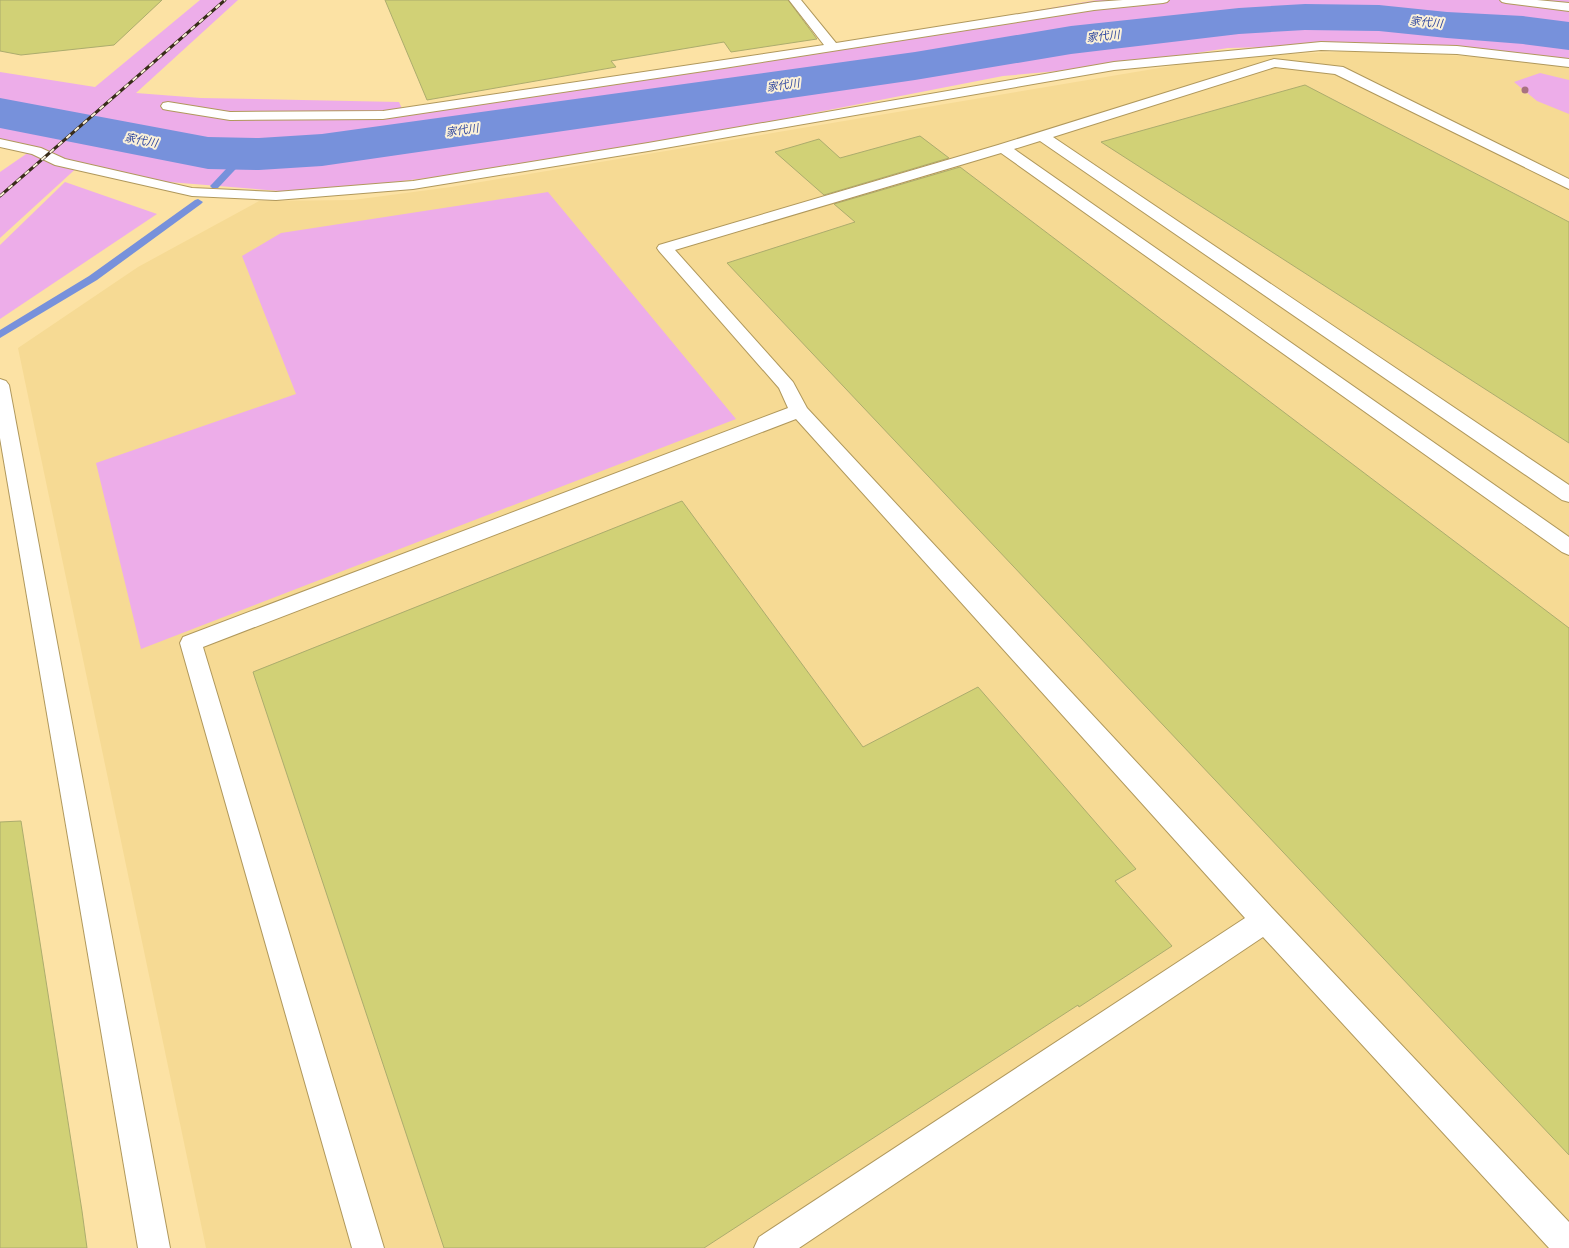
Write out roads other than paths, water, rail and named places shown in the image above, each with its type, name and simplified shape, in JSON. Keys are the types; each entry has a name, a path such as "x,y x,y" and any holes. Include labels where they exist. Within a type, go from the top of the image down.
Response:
{"street":[{"path":"795,0 832,46"},
{"path":"168,106 230,116 383,115 724,64 1094,6 1163,0"},
{"path":"1506,0 1569,7"},
{"path":"0,143 36,151 60,162 192,192 276,196 413,185 648,147 1114,66 1320,46 1456,50 1569,63"},
{"path":"1569,185 1338,70 1274,63 1003,148 665,248 787,386 799,411 1265,920 1569,1246"},
{"path":"1042,136 1569,495"},
{"path":"1003,148 1569,547"},
{"path":"0,386 154,1248"},
{"path":"368,1248 191,644 799,411"},
{"path":"770,1248 1265,920"}],"waterway":[{"name":"家代川","path":"0,113 208,153 259,154 322,150 915,66 1071,40 1239,21 1305,17 1379,18 1447,25 1523,30 1569,36"},
{"path":"215,186 245,154"},
{"path":"0,335 93,278 198,202"}],"railway":[{"path":"0,196 225,0"}]}
